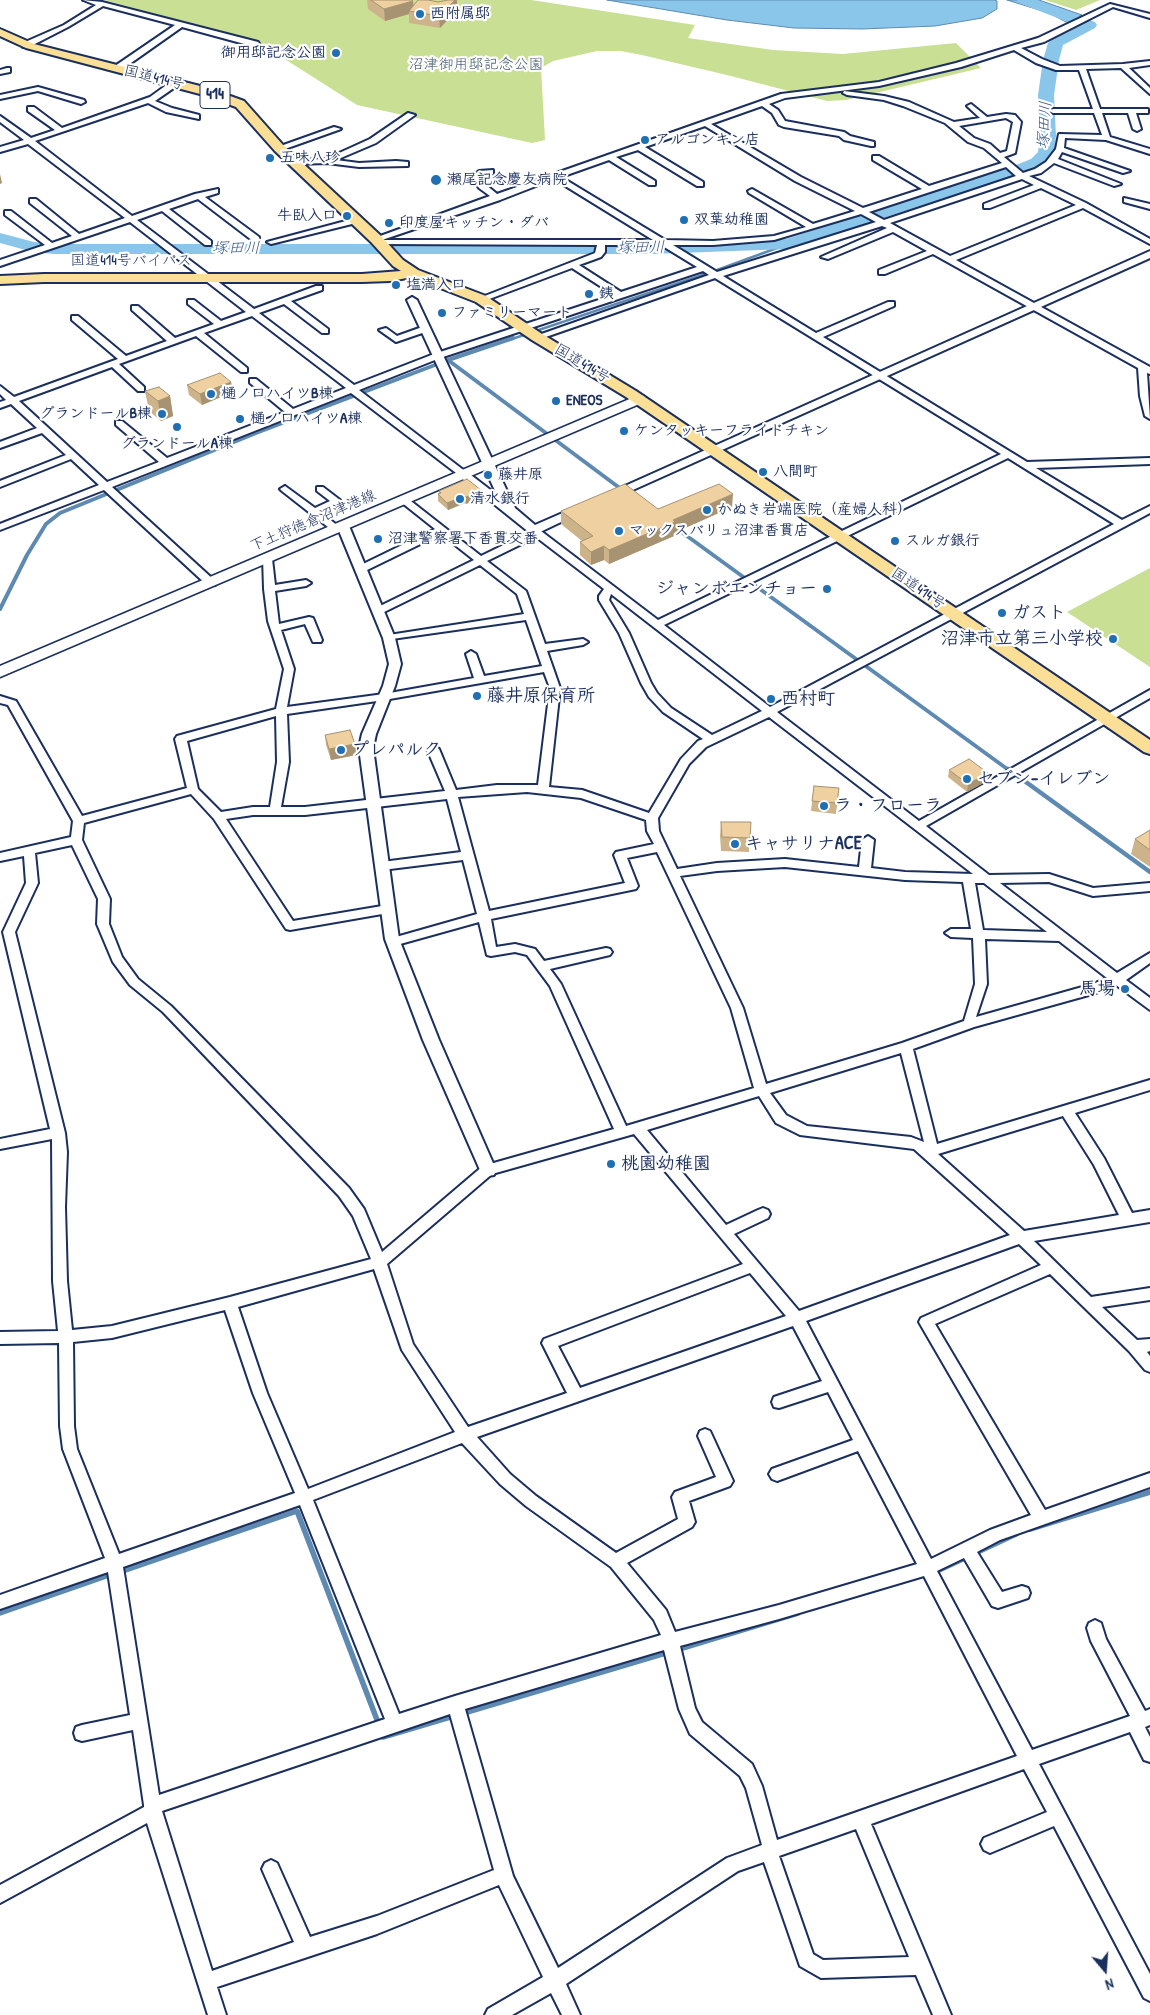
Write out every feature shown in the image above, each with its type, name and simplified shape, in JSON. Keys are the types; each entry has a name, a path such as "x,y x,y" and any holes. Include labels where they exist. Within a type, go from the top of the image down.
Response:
{"highway":[{"name":"国道414号","path":"0,32 26,45 175,82 240,104 279,148 357,220 398,263 412,273 481,299 537,337 639,399 1150,748"},
{"name":"国道414号バイパス","path":"0,280 44,278 362,278 391,277 412,273"}],"main road":[{"name":"下土狩徳倉沼津港線","path":"0,672 639,399"}],"street":[{"path":"86,0 255,44 259,50 254,54"},
{"path":"26,45 66,26 102,4"},
{"path":"381,244 497,198 784,96 879,84 1015,48 1041,40 1108,4 1150,16"},
{"path":"118,68 180,25"},
{"path":"1015,48 1039,61 1059,68 1123,66 1150,63"},
{"path":"1123,66 1150,92"},
{"path":"1082,68 1107,138"},
{"path":"0,150 149,101 159,96 175,82"},
{"path":"0,97 38,89 81,102"},
{"path":"826,91 884,98 906,104 948,121 971,140 987,146 1021,175 1083,205 1150,242"},
{"path":"149,101 169,110 196,117"},
{"path":"764,104 775,112 782,123 787,125 841,134 847,138 871,144"},
{"path":"971,106 985,120"},
{"path":"31,109 61,131"},
{"path":"1053,110 1145,111"},
{"path":"1132,111 1137,129"},
{"path":"327,161 373,141 411,115"},
{"path":"952,125 1006,116 1017,122 1011,153 997,156"},
{"path":"0,118 1150,1005"},
{"path":"706,124 798,179 881,222 1146,369 1150,416"},
{"path":"279,148 337,129"},
{"path":"537,337 715,276 1038,170 1052,160 1060,149 1062,136 1107,138 1150,152"},
{"path":"640,148 700,184"},
{"path":"1060,149 1126,171"},
{"path":"612,158 652,183"},
{"path":"876,158 928,189"},
{"path":"1052,160 1117,184"},
{"path":"295,162 327,161 360,165 396,162 404,164"},
{"path":"381,244 601,246 746,241 774,238 861,212 1007,164"},
{"path":"490,172 482,172 476,177 482,186 497,198"},
{"path":"556,178 1121,524"},
{"path":"987,206 1041,185"},
{"path":"0,263 215,191"},
{"path":"752,191 812,227"},
{"path":"198,196 256,239"},
{"path":"1127,200 1150,207"},
{"path":"33,201 78,237"},
{"path":"948,260 1083,205"},
{"path":"163,208 208,243"},
{"path":"8,213 53,245"},
{"path":"271,242 357,220"},
{"path":"824,257 893,229"},
{"path":"481,299 598,255 601,246"},
{"path":"882,272 933,251"},
{"path":"378,611 618,492 1150,254"},
{"path":"574,265 620,295"},
{"path":"0,527 107,487 165,462 437,356 702,268"},
{"path":"0,405 319,288"},
{"path":"286,300 325,331"},
{"path":"412,300 510,510"},
{"path":"190,302 221,325"},
{"path":"814,337 891,304"},
{"path":"135,308 174,342"},
{"path":"75,318 125,360"},
{"path":"383,330 396,339 425,329"},
{"path":"198,333 244,370"},
{"path":"114,364 141,388"},
{"path":"253,381 292,413"},
{"path":"0,389 211,583"},
{"path":"119,423 165,462"},
{"path":"0,445 44,429"},
{"path":"658,624 1009,454"},
{"path":"0,484 73,455"},
{"path":"1026,465 1150,461"},
{"path":"285,489 314,512 340,528 361,569 389,638 395,664 384,697 368,734 366,758 393,942 431,1040 488,1170"},
{"path":"314,512 337,502 320,489"},
{"path":"404,500 522,593 555,688 543,788"},
{"path":"1150,509 855,666 702,744 685,762 652,818 654,831 661,848 737,1008 761,1089 780,1119 804,1130 911,1142 929,1152 1020,1236 1150,1366"},
{"path":"361,569 441,530"},
{"path":"266,559 275,628 289,669 281,711 283,762 275,810"},
{"path":"269,589 306,583"},
{"path":"610,588 604,596 604,600 624,632 653,694 675,716 711,739"},
{"path":"389,638 531,616"},
{"path":"275,628 309,620 317,640"},
{"path":"542,648 583,642"},
{"path":"471,654 480,680"},
{"path":"388,909 290,926 218,816 193,790 181,738 281,711 384,697 549,668"},
{"path":"918,826 1150,693"},
{"path":"0,699 12,703 79,821 76,840 104,899 103,924 105,932 118,959 134,982 167,1008 334,1180 359,1213 407,1346 465,1435 505,1479 531,1501 616,1561 660,1615 672,1648 687,1709 696,1728 746,1770 754,1786 771,1851 806,1960 821,1969 922,1966"},
{"path":"433,749 452,794 484,916 491,952 515,948 531,952 555,984 622,1132"},
{"path":"218,816 275,810 305,811 497,789 543,788 582,794 652,818"},
{"path":"79,821 193,790"},
{"path":"0,857 76,840"},
{"path":"864,870 868,840"},
{"path":"393,942 484,916 632,886 620,855 661,848"},
{"path":"29,852 32,883 9,932 58,1133 60,1152 58,1207 60,1281 66,1337 67,1426 70,1449 115,1564 153,1809 217,2015"},
{"path":"382,866 468,855"},
{"path":"674,874 717,867 770,863 864,870 905,876 968,879 1049,878 1093,892 1150,887"},
{"path":"968,879 980,953 981,984 969,1018 971,1023"},
{"path":"951,933 1062,937"},
{"path":"541,966 606,952"},
{"path":"0,1338 66,1337 112,1332 230,1303 378,1262 488,1170 637,1128 761,1089 906,1047 971,1023 1096,988 1118,979 1150,957"},
{"path":"906,1047 931,1143 929,1152"},
{"path":"929,1152 1150,1085"},
{"path":"1067,1111 1100,1162 1128,1219"},
{"path":"637,1128 797,1319 1150,1992"},
{"path":"0,1144 58,1133"},
{"path":"724,1232 763,1214"},
{"path":"0,1602 115,1564 304,1497 465,1435 797,1319 1020,1236 1150,1216"},
{"path":"576,1396 549,1343 752,1266"},
{"path":"1041,1518 926,1322 1051,1267"},
{"path":"1088,1303 1150,1294"},
{"path":"230,1303 260,1393 304,1497 394,1724"},
{"path":"1134,1348 1150,1345"},
{"path":"779,1402 831,1384"},
{"path":"616,1561 687,1522 680,1498 724,1481 705,1436"},
{"path":"777,1474 862,1443"},
{"path":"0,1894 153,1809 374,1730 455,1704 672,1648 779,1612 932,1576 967,1549 996,1535 1150,1480"},
{"path":"967,1549 998,1601 1022,1594"},
{"path":"1095,1628 1099,1641 1141,1720 1150,1754"},
{"path":"455,1704 504,1875 556,1980 571,2015"},
{"path":"494,2015 556,1980 733,1864 1141,1720"},
{"path":"82,1733 139,1721"},
{"path":"990,1844 1058,1816"},
{"path":"860,1820 942,2015"},
{"path":"271,1869 305,1947"},
{"path":"206,1982 305,1947 378,1925 504,1875"}],"green space":[{"name":"沼津御用邸記念公園","path":"104,0 531,0 695,25 688,38 773,50 843,54 956,43 981,68 846,100 827,101 642,55 621,51 597,51 553,61 541,68 545,140 532,143 357,105 258,42"},
{"path":"1045,0 1100,0 1076,10"},
{"path":"1150,568 1150,667 1067,612"}],"water":[{"path":"607,0 994,0 997,1 997,9 982,18 935,26 862,29 794,28 727,20"},
{"path":"1007,0 1039,0 1082,15 1066,22 1049,13"}],"building":[{"path":"371,0 412,0 413,1 384,9"},
{"path":"418,0 438,2 455,0 439,16 409,11"},
{"path":"220,373 231,382 200,394 187,385"},
{"path":"159,387 170,396 158,401 145,391"},
{"path":"467,479 481,490 447,503 438,494 441,493 439,491"},
{"path":"625,484 658,509 719,484 733,494 673,520 675,522 609,550 604,546 591,552 580,542 593,536 561,511"},
{"path":"350,730 355,744 329,749 325,735"},
{"path":"969,759 988,773 968,784 949,770"},
{"path":"814,786 839,788 837,803 812,801"},
{"path":"721,822 751,822 750,838 722,837"},
{"path":"1150,830 1150,850 1135,839"}],"waterway":[{"name":"塚田川","path":"0,238 33,247 54,249 653,249 788,244 1022,168 1037,162 1046,153 1048,136 1046,95 1051,60 1056,43 1090,25 1024,0"},
{"path":"509,340 788,244"},
{"path":"448,360 513,338"},
{"path":"0,609 27,555 46,524 60,513 256,433 448,360"},
{"path":"448,360 621,489"},
{"path":"676,528 1010,771"},
{"path":"1008,769 1150,872"},
{"path":"1030,1529 1150,1492"},
{"path":"120,1572 297,1511 379,1725"},
{"path":"937,1571 1016,1534"},
{"path":"0,1613 112,1574"},
{"path":"676,1650 798,1613"},
{"path":"382,1733 383,1737 669,1652"}],"place":[{"name":"西附属邸","path":"420,14"},
{"name":"御用邸記念公園","path":"336,53"},
{"name":"アルゴンキン店","path":"645,140"},
{"name":"五味八珍","path":"270,158"},
{"name":"瀬尾記念慶友病院","path":"436,180"},
{"name":"牛臥入口","path":"347,216"},
{"name":"双葉幼稚園","path":"684,220"},
{"name":"印度屋キッチン・ダバ","path":"389,223"},
{"name":"塩満入口","path":"396,285"},
{"name":"銕","path":"589,294"},
{"name":"ファミリーマート","path":"442,313"},
{"name":"樋ノ口ハイツB棟","path":"211,394"},
{"name":"ENEOS","path":"556,401"},
{"name":"グランドールB棟","path":"162,414"},
{"name":"樋ノ口ハイツA棟","path":"240,419"},
{"name":"グランドールA棟","path":"177,427"},
{"name":"ケンタッキーフライドチキン","path":"624,431"},
{"name":"八間町","path":"763,472"},
{"name":"藤井原","path":"488,475"},
{"name":"清水銀行","path":"460,499"},
{"name":"かぬき岩端医院（産婦人科）","path":"707,510"},
{"name":"マックスバリュ沼津香貫店","path":"619,531"},
{"name":"沼津警察署下香貫交番","path":"378,539"},
{"name":"スルガ銀行","path":"895,541"},
{"name":"ジャンボエンチョー","path":"827,589"},
{"name":"ガスト","path":"1002,613"},
{"name":"沼津市立第三小学校","path":"1113,639"},
{"name":"藤井原保育所","path":"477,696"},
{"name":"西村町","path":"771,699"},
{"name":"プレパルク","path":"341,750"},
{"name":"セブン-イレブン","path":"967,779"},
{"name":"ラ・フローラ","path":"824,806"},
{"name":"キャサリナACE","path":"735,844"},
{"name":"馬場","path":"1125,989"},
{"name":"桃園幼稚園","path":"611,1164"}]}
